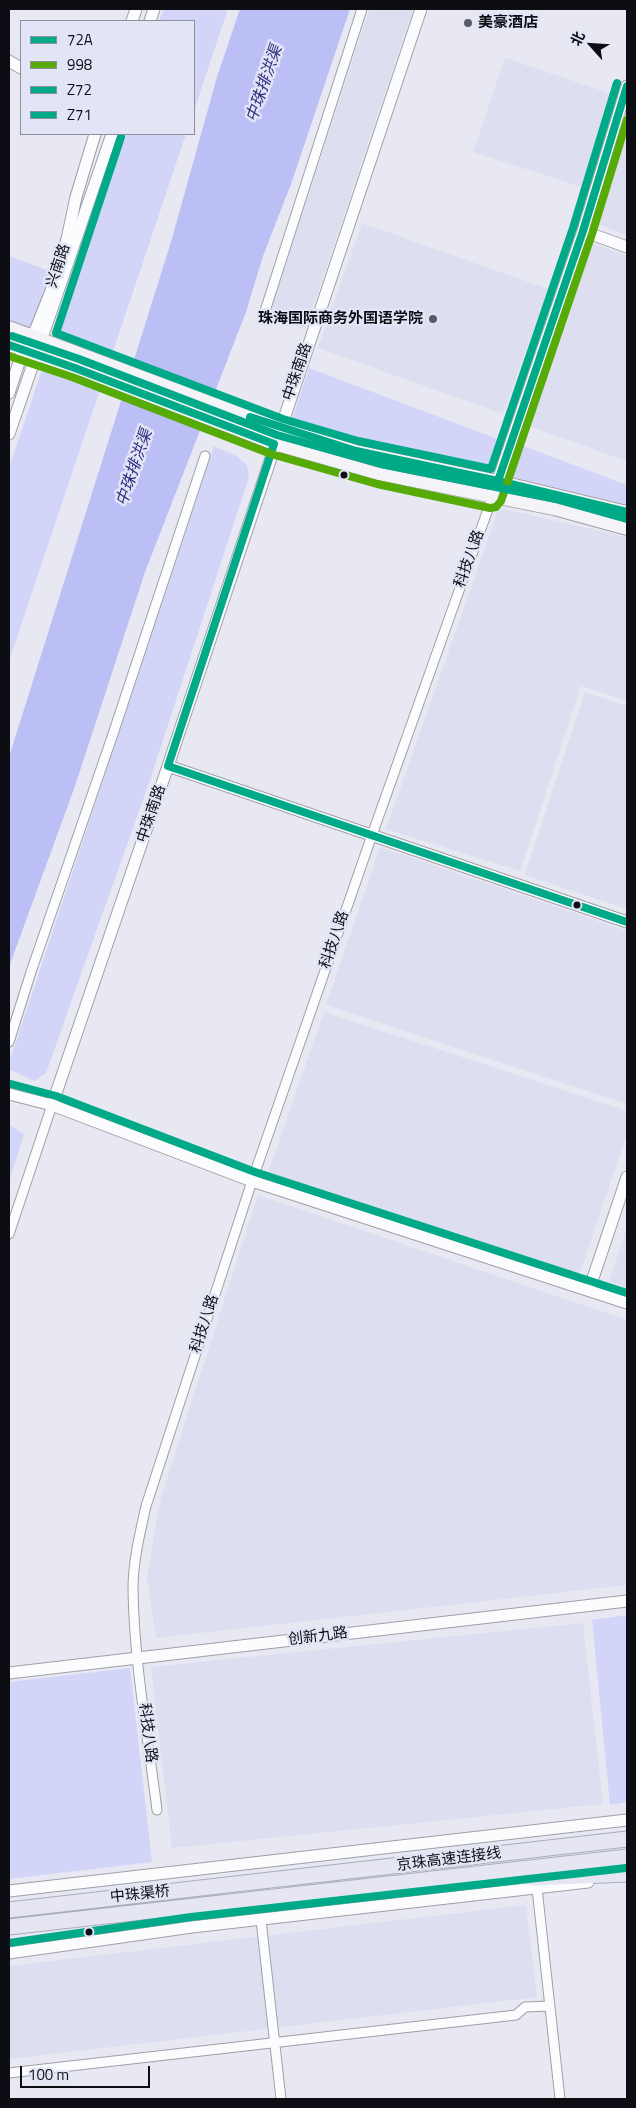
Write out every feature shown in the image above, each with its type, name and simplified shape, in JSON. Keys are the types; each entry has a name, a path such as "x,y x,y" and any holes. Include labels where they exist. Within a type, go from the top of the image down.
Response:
{"highway":[{"name":"京珠高速连接线","path":"272,1880 627,1839"},
{"name":"京珠高速连接线","path":"270,1897 627,1857"},
{"path":"484,1873 534,1878 627,1874"},
{"name":"中珠渠桥","path":"9,1910 272,1880"},
{"name":"中珠渠桥","path":"9,1927 270,1897"}],"main road":[{"path":"9,327 280,428 356,451 498,480 627,512"},
{"path":"9,345 75,368 274,444 379,474 554,509 627,529"}],"street":[{"path":"264,314 362,9"},
{"name":"中珠南路","path":"52,1105 168,766 274,444 421,9"},
{"path":"9,61 20,67"},
{"name":"科技八路","path":"157,1810 138,1658 133,1588 137,1548 146,1506 252,1182 372,835 492,498 583,232 627,86"},
{"name":"兴南路","path":"38,338 95,135"},
{"name":"兴南路","path":"9,393 38,338 112,135"},
{"path":"583,232 627,247"},
{"name":"兴南路","path":"9,434 29,352"},
{"path":"9,1042 205,456"},
{"path":"168,766 627,922"},
{"path":"9,1094 52,1105 252,1182 627,1303"},
{"path":"9,1234 52,1105"},
{"path":"589,1290 627,1177"},
{"name":"创新九路","path":"9,1673 627,1601"},
{"path":"9,1891 627,1820"},
{"path":"9,1954 192,1927 627,1878"},
{"path":"537,1888 560,2099"},
{"path":"261,1920 281,2099"},
{"path":"9,2073 516,2015 525,2007 550,2006"}],"shaded area":[{"path":"164,9 228,9 195,108 195,20 159,20"},
{"path":"369,9 413,9 305,330 269,316"},
{"path":"505,58 612,94 582,187 473,152"},
{"path":"627,126 627,235 599,225"},
{"path":"121,135 186,135 9,661 9,468"},
{"name":"珠海国际商务外国语学院","path":"362,223 548,289 503,414 318,348"},
{"path":"591,243 627,256 627,461 528,426"},
{"path":"9,256 52,272 31,330 9,321"},
{"path":"309,368 503,441 492,471 353,443 291,422"},
{"path":"518,444 627,485 627,505 508,476"},
{"path":"214,446 238,457 247,465 249,477 150,780 46,1073 34,1081 9,1069 9,1063"},
{"path":"499,508 627,537 627,701 581,686 520,871 386,829"},
{"path":"585,692 627,706 627,909 525,875"},
{"path":"380,847 627,931 627,1104 326,1005"},
{"path":"324,1012 627,1111 627,1134 579,1275 268,1173"},
{"path":"9,1125 24,1134 9,1182"},
{"path":"258,1195 627,1320 627,1585 156,1638 147,1577 161,1497"},
{"path":"627,1228 627,1288 609,1282"},
{"path":"627,1615 627,1802 610,1805 592,1620"},
{"path":"583,1623 603,1804 172,1848 151,1667"},
{"path":"130,1668 152,1862 9,1879 9,1682"},
{"path":"526,1905 537,1997 9,2059 9,1966"}],"water":[{"name":"中珠排洪渠","path":"240,9 350,9 291,184 263,256 246,312 145,572 75,786 9,967 9,757 171,242 217,77"}],"transit line":[{"name":"Z72","path":"121,137 56,333 283,419 358,441 491,469 573,228 617,83"},
{"name":"72A","path":"498,481 583,231 627,86"},
{"name":"998","path":"9,356 72,377 271,454 377,484 490,508 496,507 501,501 592,234 627,120"},
{"name":"Z71","path":"12,336 79,359 277,435 381,464 556,499 627,519"},
{"name":"72A","path":"9,345 75,368 274,444 168,766 627,922"},
{"name":"72A","path":"250,417 356,451 498,481 627,512"},
{"name":"Z71","path":"11,1084 56,1096 255,1172 627,1293"},
{"name":"Z72","path":"9,1943 191,1917 626,1868"}],"place":[{"name":"美豪酒店","path":"468,23"},
{"name":"珠海国际商务外国语学院","path":"433,319"}]}
